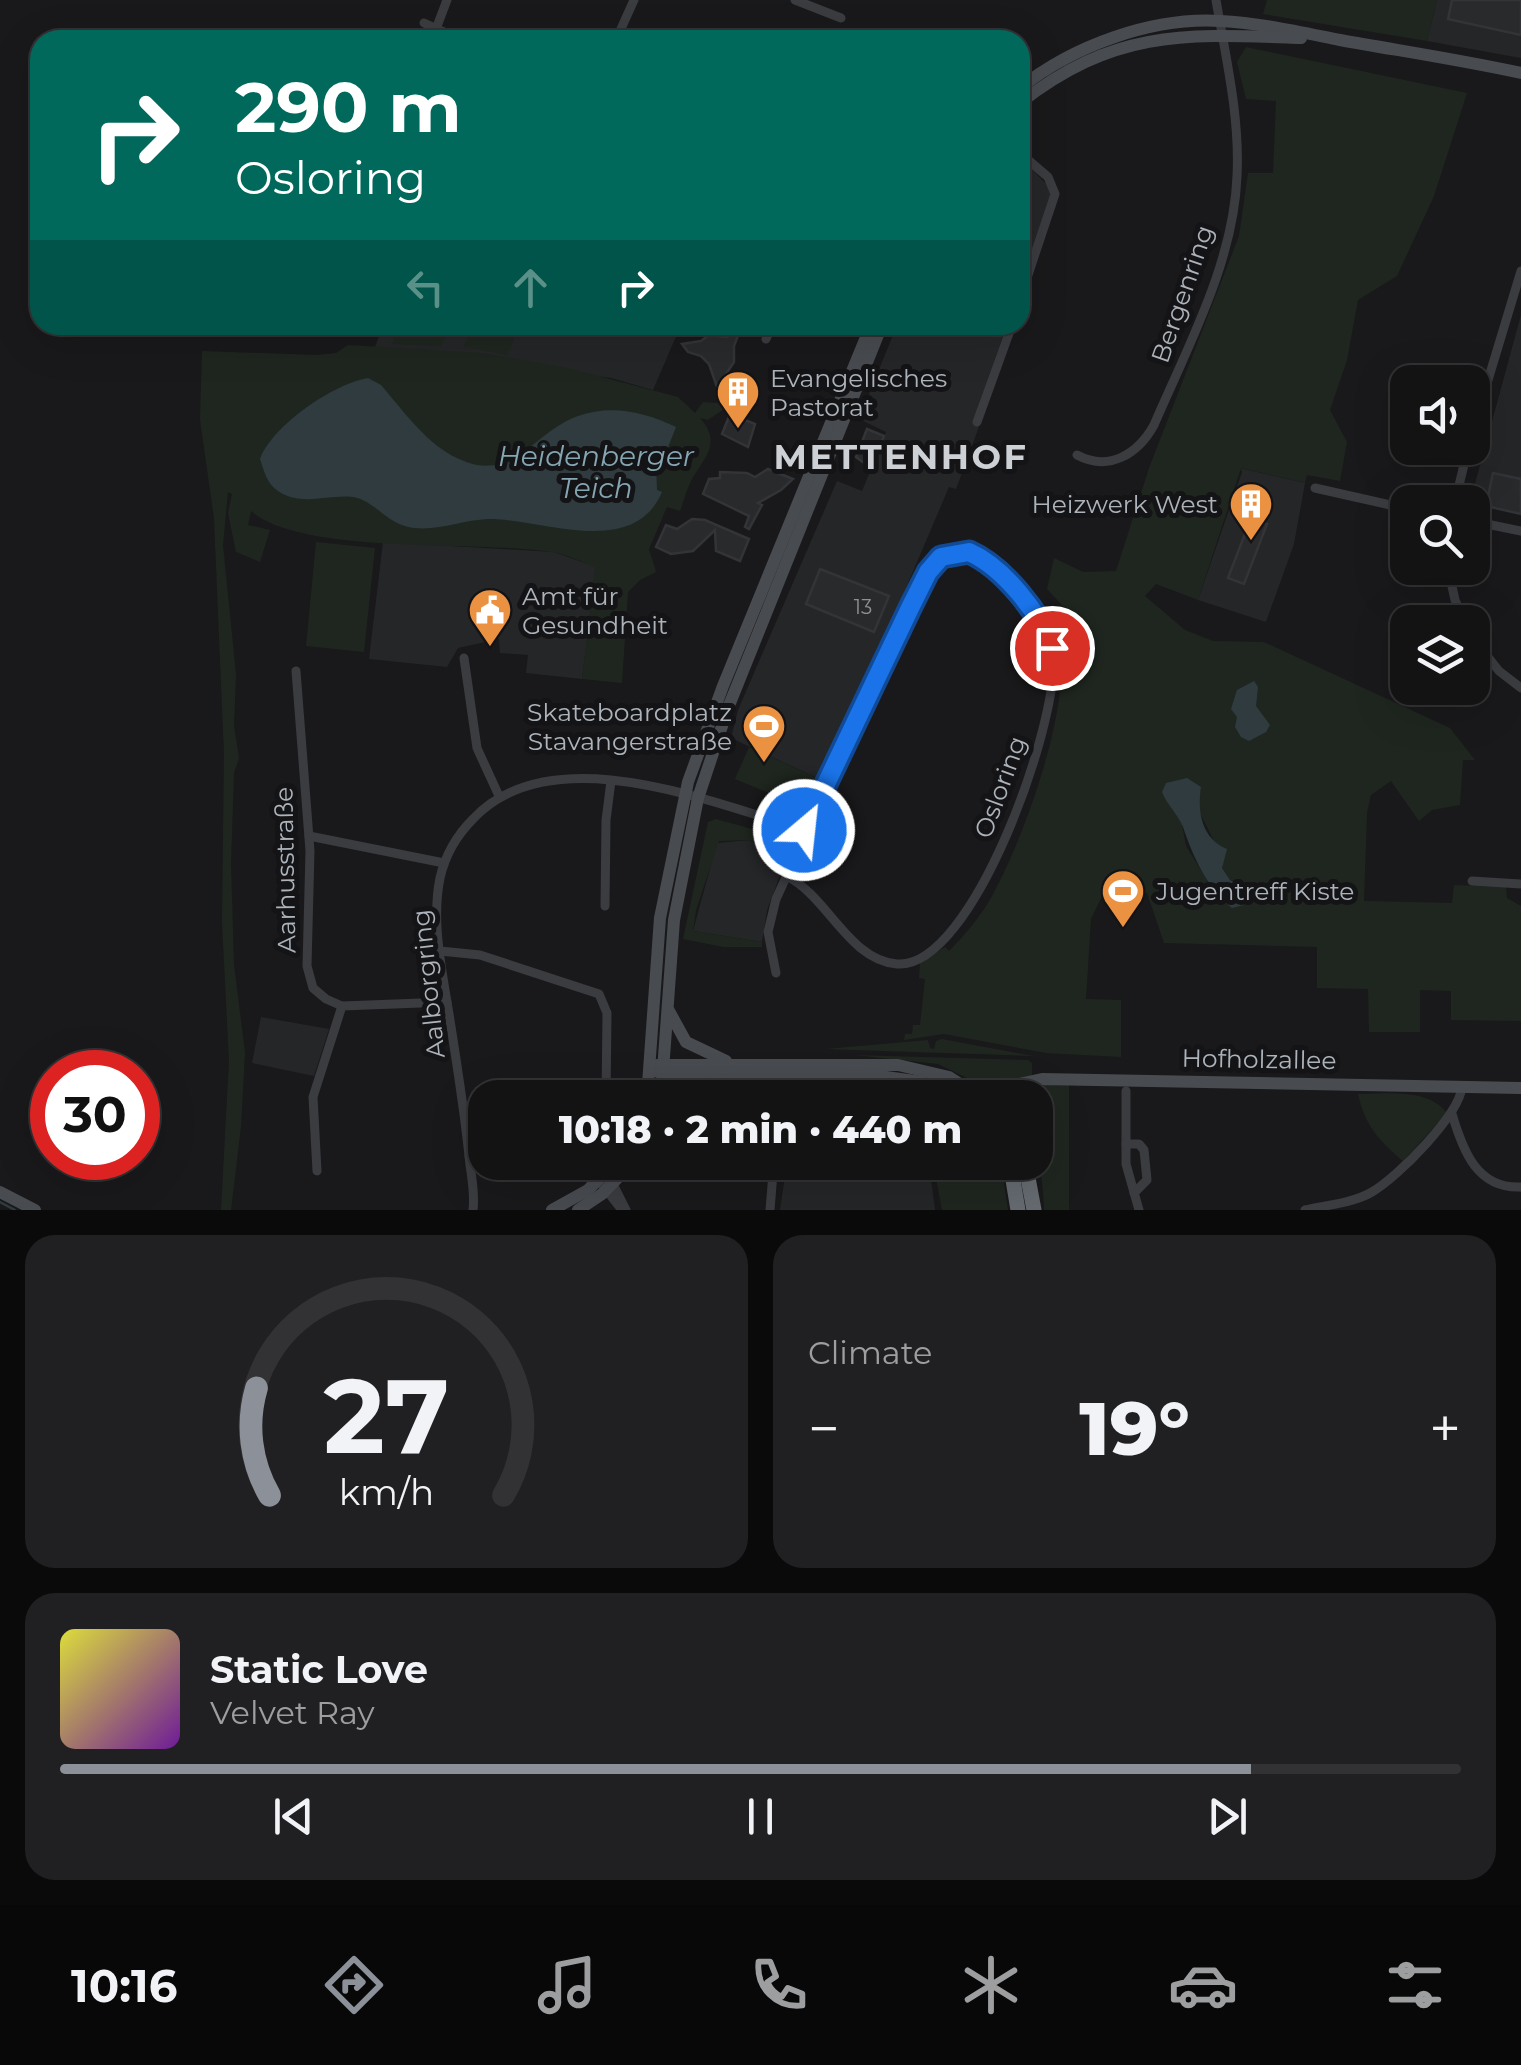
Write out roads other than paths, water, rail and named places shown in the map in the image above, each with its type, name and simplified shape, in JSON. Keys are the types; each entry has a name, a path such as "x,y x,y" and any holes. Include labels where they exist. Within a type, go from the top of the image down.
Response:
{"highway":[{"path":"1013,1180 1018,1210"},
{"path":"1029,1180 1034,1210"}],"main road":[{"path":"1030,82 1070,56 1168,25 1340,40 1521,73"},
{"path":"1030,96 1072,68 1127,46 1221,27"},
{"path":"659,1080 660,918 691,797 722,686 866,335"},
{"path":"653,1080 667,1008 691,797 878,335"},
{"path":"667,1008 689,1044 738,1070"},
{"path":"716,1080 738,1070 906,1066 954,1080"},
{"path":"658,1068 905,1080"},
{"name":"Hofholzallee","path":"1053,1080 1521,1088"},
{"path":"578,1210 609,1180"},
{"path":"552,1210 606,1182"},
{"path":"0,1192 35,1210"}],"street":[{"path":"424,24 436,29 447,0"},
{"path":"620,30 634,0"},
{"path":"795,0 841,18"},
{"name":"Bergenring","path":"1077,456 1096,462 1116,460 1144,442 1214,277 1238,175 1235,108 1216,0"},
{"path":"1030,161 1048,176 1056,194 1030,258"},
{"path":"1490,373 1521,271"},
{"path":"766,339 768,335"},
{"path":"977,422 1008,335"},
{"path":"1315,488 1390,505"},
{"path":"1490,525 1521,531"},
{"name":"Osloring","path":"776,973 768,932 776,899 804,830 928,572 941,557 952,552 980,557 1036,615 1049,638 1054,667 1045,718 1024,786 974,903 930,956 896,964 862,948 802,885 786,876"},
{"path":"464,658 477,748 498,796"},
{"path":"1490,660 1521,688"},
{"name":"Aarhusstraße","path":"296,671 309,836 307,966 313,988 326,1000 342,1006"},
{"name":"Aalborgring","path":"468,1149 437,904 444,863 470,822 498,796 536,781 611,781 691,797 804,830"},
{"path":"605,906 611,781"},
{"path":"309,836 444,863"},
{"path":"1472,881 1521,884"},
{"path":"440,951 480,955 599,994 607,1013 606,1080"},
{"path":"317,1171 313,1097 342,1006 447,1002"},
{"path":"1304,1210 1348,1206 1386,1182 1452,1114 1462,1087"},
{"path":"1126,1090 1127,1168 1139,1210"},
{"path":"1452,1114 1480,1175 1496,1186 1521,1187"},
{"path":"1126,1144 1139,1144 1144,1150 1146,1180 1134,1193"},
{"name":"Aalborgring","path":"472,1180 473,1210"},
{"path":"770,1210 772,1180"},
{"path":"606,1182 624,1210"},
{"name":"Aalborgring","path":"474,1198 480,1210"}],"water":[{"name":"Heidenberger Teich","path":"368,378 381,385 411,421 446,452 468,463 487,466 503,463 561,424 590,412 628,411 664,422 676,427 663,460 656,461 657,490 662,492 648,513 630,525 584,531 488,519 415,528 398,523 353,497 296,498 274,488 260,459 277,433 322,397"},
{"path":"1254,681 1258,687 1256,706 1270,725 1266,732 1249,741 1235,727 1237,717 1231,709 1237,690"},
{"path":"1187,778 1201,787 1201,815 1207,832 1227,849 1222,868 1230,880 1252,891 1244,905 1232,908 1215,891 1162,792 1166,783"}],"waterway":[{"path":"0,1202 15,1210"}],"place":[{"name":"Evangelisches Pastorat","path":"738,430"},
{"name":"Heizwerk West","path":"1251,542"},
{"name":"Amt für Gesundheit","path":"490,648"},
{"name":"Skateboardplatz Stavangerstraße","path":"764,764"},
{"name":"Jugentreff Kiste","path":"1123,929"}],"district":[{"name":"METTENHOF","path":"901,457"}]}
